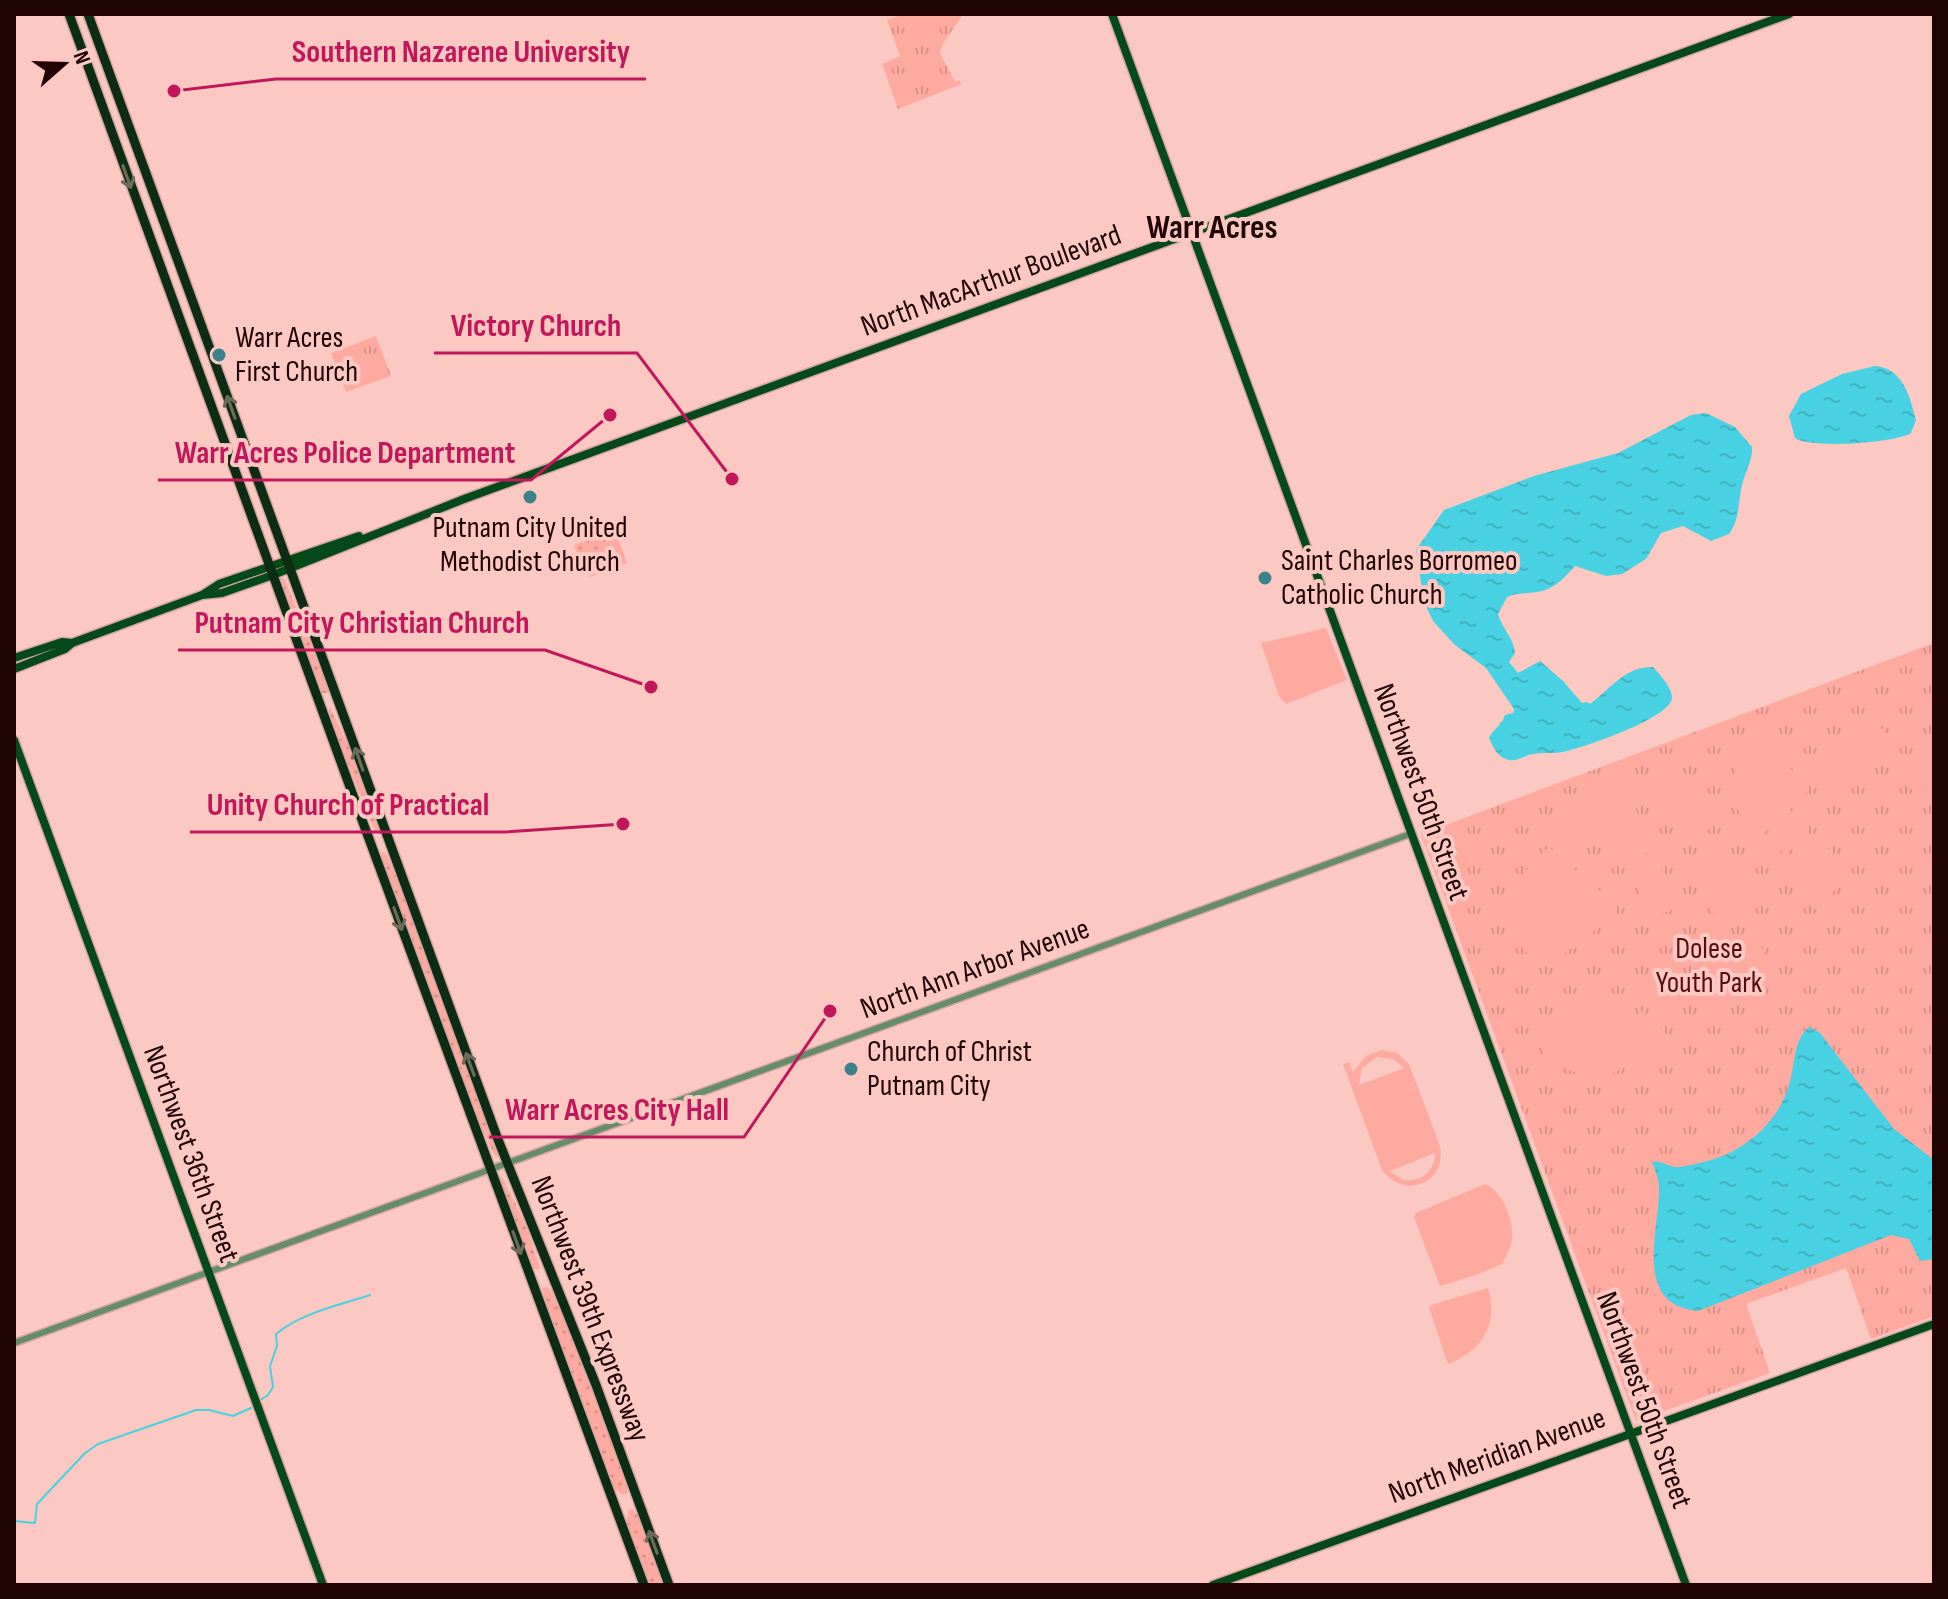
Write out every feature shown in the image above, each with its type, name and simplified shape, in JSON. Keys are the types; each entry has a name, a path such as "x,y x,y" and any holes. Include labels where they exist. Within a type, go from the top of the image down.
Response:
{"highway":[{"name":"Northwest 39th Expressway","path":"69,14 644,1585"},
{"name":"Northwest 39th Expressway","path":"88,14 507,1163 596,1385 669,1585"},
{"path":"111,134 131,133"},
{"path":"143,220 160,214"},
{"path":"170,295 188,289"},
{"path":"176,308 193,303"}],"main road":[{"name":"Northwest 50th Street","path":"1112,14 1686,1585"},
{"name":"North MacArthur Boulevard","path":"14,669 65,649 72,643 202,595 219,584 288,564 1789,14"},
{"name":"North MacArthur Boulevard","path":"14,658 62,642 72,643"},
{"name":"Northwest 36th Street","path":"14,740 323,1585"},
{"name":"North Meridian Avenue","path":"1213,1585 1934,1324"}],"street":[{"name":"North Ann Arbor Avenue","path":"14,1343 1410,834"}],"green space":[{"path":"903,14 963,14 940,53 955,82 959,80 962,84 898,109 882,64 900,56 887,20"},
{"path":"376,336 391,376 346,392 331,353"},
{"path":"615,530 627,563 590,577 586,567 580,564 574,545"},
{"path":"280,577 285,579 328,693 321,693"},
{"path":"1326,628 1347,680 1286,704 1279,696 1261,643"},
{"name":"Dolese Youth Park","path":"1934,643 1934,1316 1871,1339 1846,1268 1746,1304 1770,1373 1636,1421 1421,834"},
{"path":"330,707 352,753 380,832 376,833 374,829 328,714"},
{"path":"1862,716 1868,716 1894,740 1895,746 1837,798 1815,775 1814,770 1832,752 1843,754 1843,737"},
{"path":"1934,734 1934,809 1895,775 1894,769"},
{"path":"1758,738 1808,785 1809,790 1789,809 1809,832 1785,856 1769,838 1769,829 1756,841 1740,816 1736,802 1733,788 1738,760"},
{"path":"1672,758 1723,817 1689,847 1638,788"},
{"path":"1623,775 1652,851 1609,868 1580,792"},
{"path":"1570,806 1590,841 1565,855 1545,820"},
{"path":"1815,837 1851,868 1851,875 1816,909 1794,881 1792,873 1795,855"},
{"path":"1549,847 1615,904 1616,914 1547,967 1529,955 1518,941 1512,925 1511,908 1523,875"},
{"path":"1731,850 1754,912 1718,925 1695,864"},
{"path":"382,851 387,855 405,898 498,1157 494,1155 472,1106 381,857"},
{"path":"1657,859 1677,908 1650,918 1630,870"},
{"path":"1758,937 1770,971 1716,991 1703,957"},
{"path":"1595,985 1604,985 1635,1018 1643,1011 1674,1042 1604,1078 1573,1072 1545,1057 1538,1029 1555,1012 1562,1018"},
{"path":"1381,1050 1397,1053 1409,1064 1440,1146 1437,1170 1422,1184 1401,1184 1382,1170 1343,1064 1349,1062 1353,1072 1366,1056","holes":["1377,1057 1393,1059 1404,1068 1359,1085 1362,1068","1435,1153 1433,1166 1421,1177 1403,1180 1390,1171"]},
{"path":"501,1174 526,1226 540,1267 538,1270 531,1267 500,1182"},
{"path":"1485,1184 1497,1193 1509,1216 1512,1240 1509,1249 1502,1264 1440,1286 1414,1217 1416,1213"},
{"path":"542,1288 552,1291 581,1359 627,1484 627,1493 623,1495 614,1489 545,1301"},
{"path":"1488,1288 1491,1313 1485,1335 1470,1352 1448,1364 1429,1308"},
{"path":"629,1509 639,1516 664,1585 650,1585 626,1522"}],"water":[{"path":"1875,366 1892,372 1904,385 1916,420 1911,433 1889,440 1853,443 1817,443 1795,438 1789,416 1801,394 1842,374"},
{"path":"1706,413 1735,427 1752,447 1737,516 1729,534 1711,541 1683,526 1661,533 1646,559 1622,574 1606,576 1575,566 1547,589 1507,597 1498,614 1514,648 1515,653 1509,662 1518,673 1540,661 1582,703 1590,704 1627,674 1653,667 1670,690 1672,698 1668,706 1642,723 1573,749 1533,754 1515,760 1502,757 1489,738 1505,715 1513,713 1514,709 1486,668 1455,645 1433,621 1424,602 1416,550 1444,510 1534,476 1618,453 1691,415"},
{"path":"1810,1027 1820,1033 1894,1129 1934,1160 1934,1259 1920,1261 1909,1239 1891,1235 1698,1311 1677,1306 1664,1295 1656,1279 1654,1242 1659,1186 1652,1162 1675,1167 1696,1164 1729,1153 1752,1139 1778,1109 1791,1078 1797,1045"}],"waterway":[{"path":"262,1399 273,1387 270,1366 277,1346 276,1334 309,1315 370,1295"},
{"path":"14,1521 35,1523 37,1504 85,1453 98,1444 196,1410 233,1416 251,1408"}],"place":[{"name":"Southern Nazarene University","path":"174,91"},
{"name":"Warr Acres First Church","path":"219,355"},
{"name":"Warr Acres Police Department","path":"610,415"},
{"name":"Victory Church","path":"732,479"},
{"name":"Putnam City United Methodist Church","path":"530,497"},
{"name":"Saint Charles Borromeo Catholic Church","path":"1265,578"},
{"name":"Putnam City Christian Church","path":"651,687"},
{"name":"Unity Church of Practical","path":"623,824"},
{"name":"Warr Acres City Hall","path":"830,1011"},
{"name":"Church of Christ Putnam City","path":"851,1069"}],"district":[{"name":"Warr Acres","path":"1212,227"}]}
